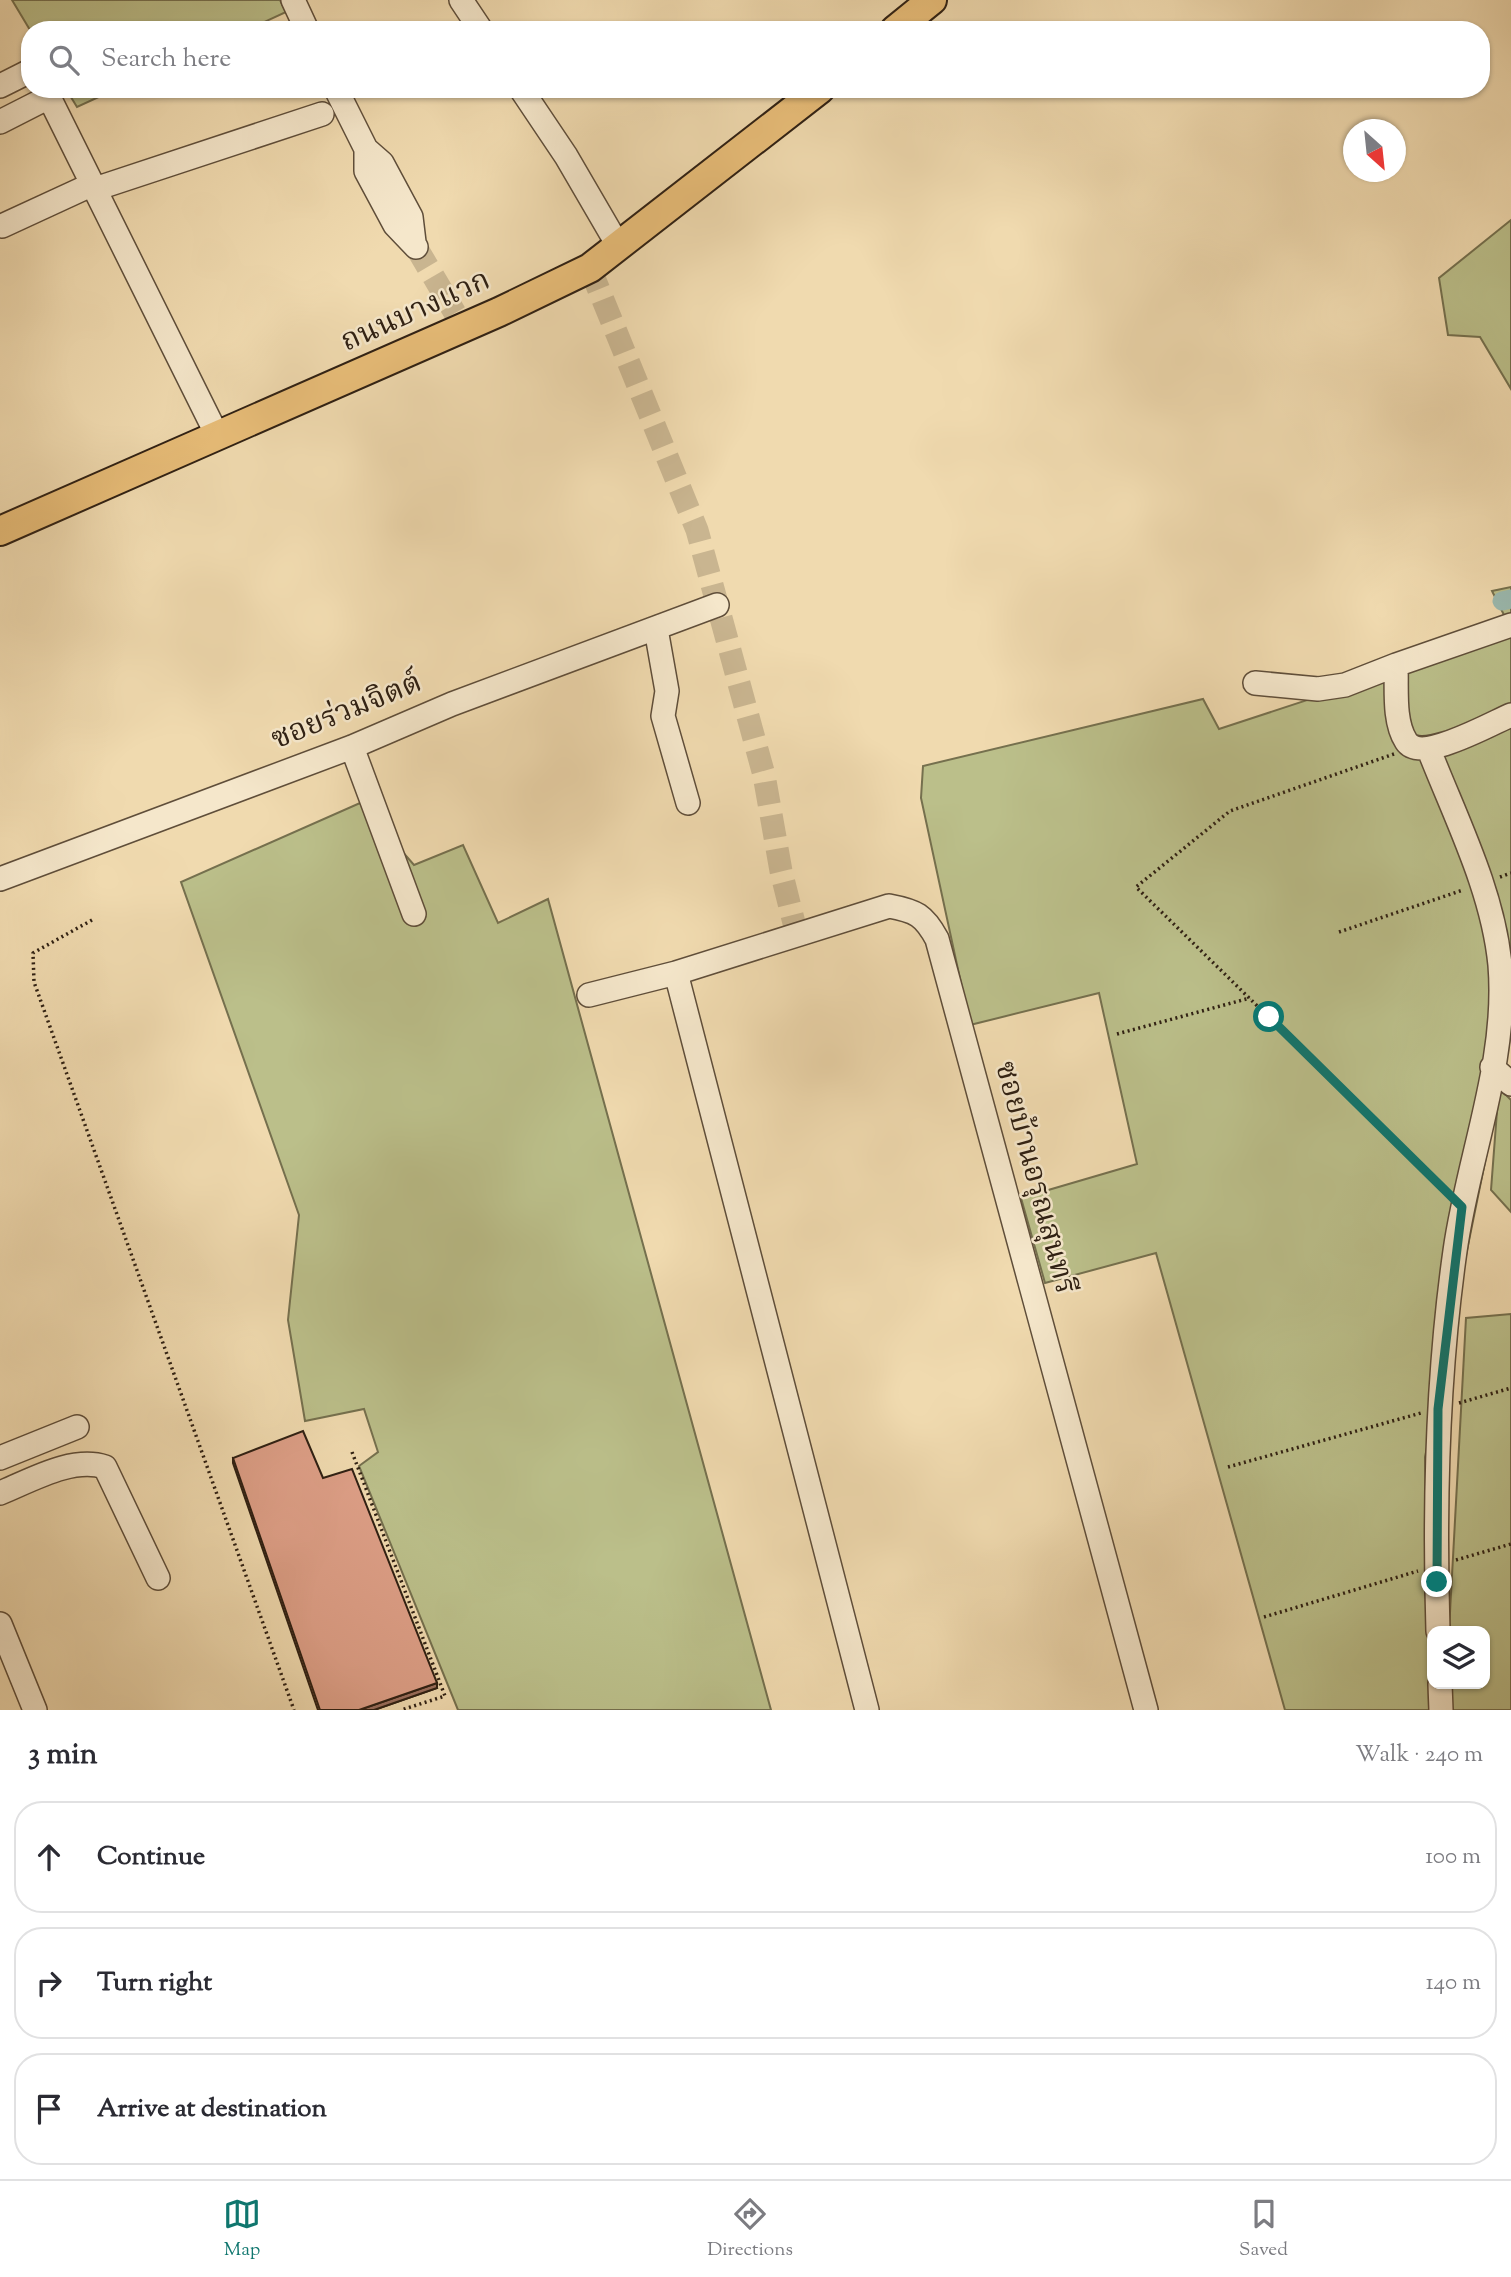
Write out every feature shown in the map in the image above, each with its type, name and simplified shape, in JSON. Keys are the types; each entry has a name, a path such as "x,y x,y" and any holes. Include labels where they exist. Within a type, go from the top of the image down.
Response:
{"main road":[{"path":"906,21 932,0"},
{"name":"ถนนบางแวก","path":"0,531 217,435 460,321 590,268 809,98"}],"street":[{"path":"293,0 303,21"},
{"path":"461,0 475,21"},
{"path":"0,86 21,76"},
{"path":"0,122 39,98"},
{"path":"50,98 217,435"},
{"path":"340,98 366,149 382,163 411,217 415,244"},
{"path":"527,98 566,156 620,247"},
{"path":"2,226 94,186 322,114"},
{"name":"ซอยร่วมจิตต์","path":"0,878 352,747 452,704 717,605"},
{"path":"1255,683 1318,689 1345,685 1511,625"},
{"path":"656,629 667,691 663,716 688,803"},
{"path":"1396,665 1400,726 1406,741 1421,749 1481,883 1500,963 1501,1004 1492,1067 1462,1207 1438,1409 1438,1626"},
{"path":"1421,749 1511,715"},
{"path":"352,747 414,914"},
{"name":"ซอยบ้านอรุณสุนทรี","path":"589,995 676,973 889,906 905,909 926,919 937,939 1146,1710"},
{"path":"676,973 867,1710"},
{"path":"1492,1067 1511,1084"},
{"path":"0,1458 77,1427"},
{"path":"0,1493 72,1465 95,1464 104,1467 158,1578"},
{"path":"0,1624 35,1710"},
{"path":"1440,1689 1441,1710"}],"path":[{"path":"1421,749 1230,811 1136,887 1462,1207"},
{"path":"1339,932 1511,873"},
{"path":"92,920 33,953 34,982 294,1710"},
{"path":"1117,1034 1250,998"},
{"path":"1228,1467 1511,1388"},
{"path":"352,1452 445,1696 401,1710"},
{"path":"1264,1617 1511,1544"}],"green space":[{"path":"12,0 280,0 286,12 266,21 25,21"},
{"path":"72,98 96,98 77,107"},
{"path":"1511,220 1511,389 1480,337 1448,335 1439,278"},
{"path":"1511,587 1511,629 1492,591"},
{"path":"1511,633 1511,1034 1500,1089 1511,1100 1511,1212 1491,1190 1498,1098 1425,1457 1429,1710 1285,1710 1156,1253 1045,1283 1021,1198 1137,1164 1099,993 970,1025 921,798 923,766 1203,699 1219,729"},
{"path":"360,803 414,865 463,845 498,923 548,899 771,1710 458,1710 359,1466 378,1452 364,1409 305,1421 288,1320 299,1215 181,882"},
{"path":"1511,1314 1511,1710 1451,1710 1451,1689 1490,1689 1490,1626 1449,1626 1466,1318"}],"building":[{"path":"303,1431 323,1478 352,1469 437,1683 359,1710 320,1710 233,1458"}],"waterway":[{"path":"1502,601 1511,599"}],"tunnel":[{"path":"416,247 455,313"},
{"path":"590,268 697,530 764,775 781,871 797,935"}],"route":[{"path":"1269,1017 1462,1207 1452,1273 1438,1409 1437,1582"}]}
